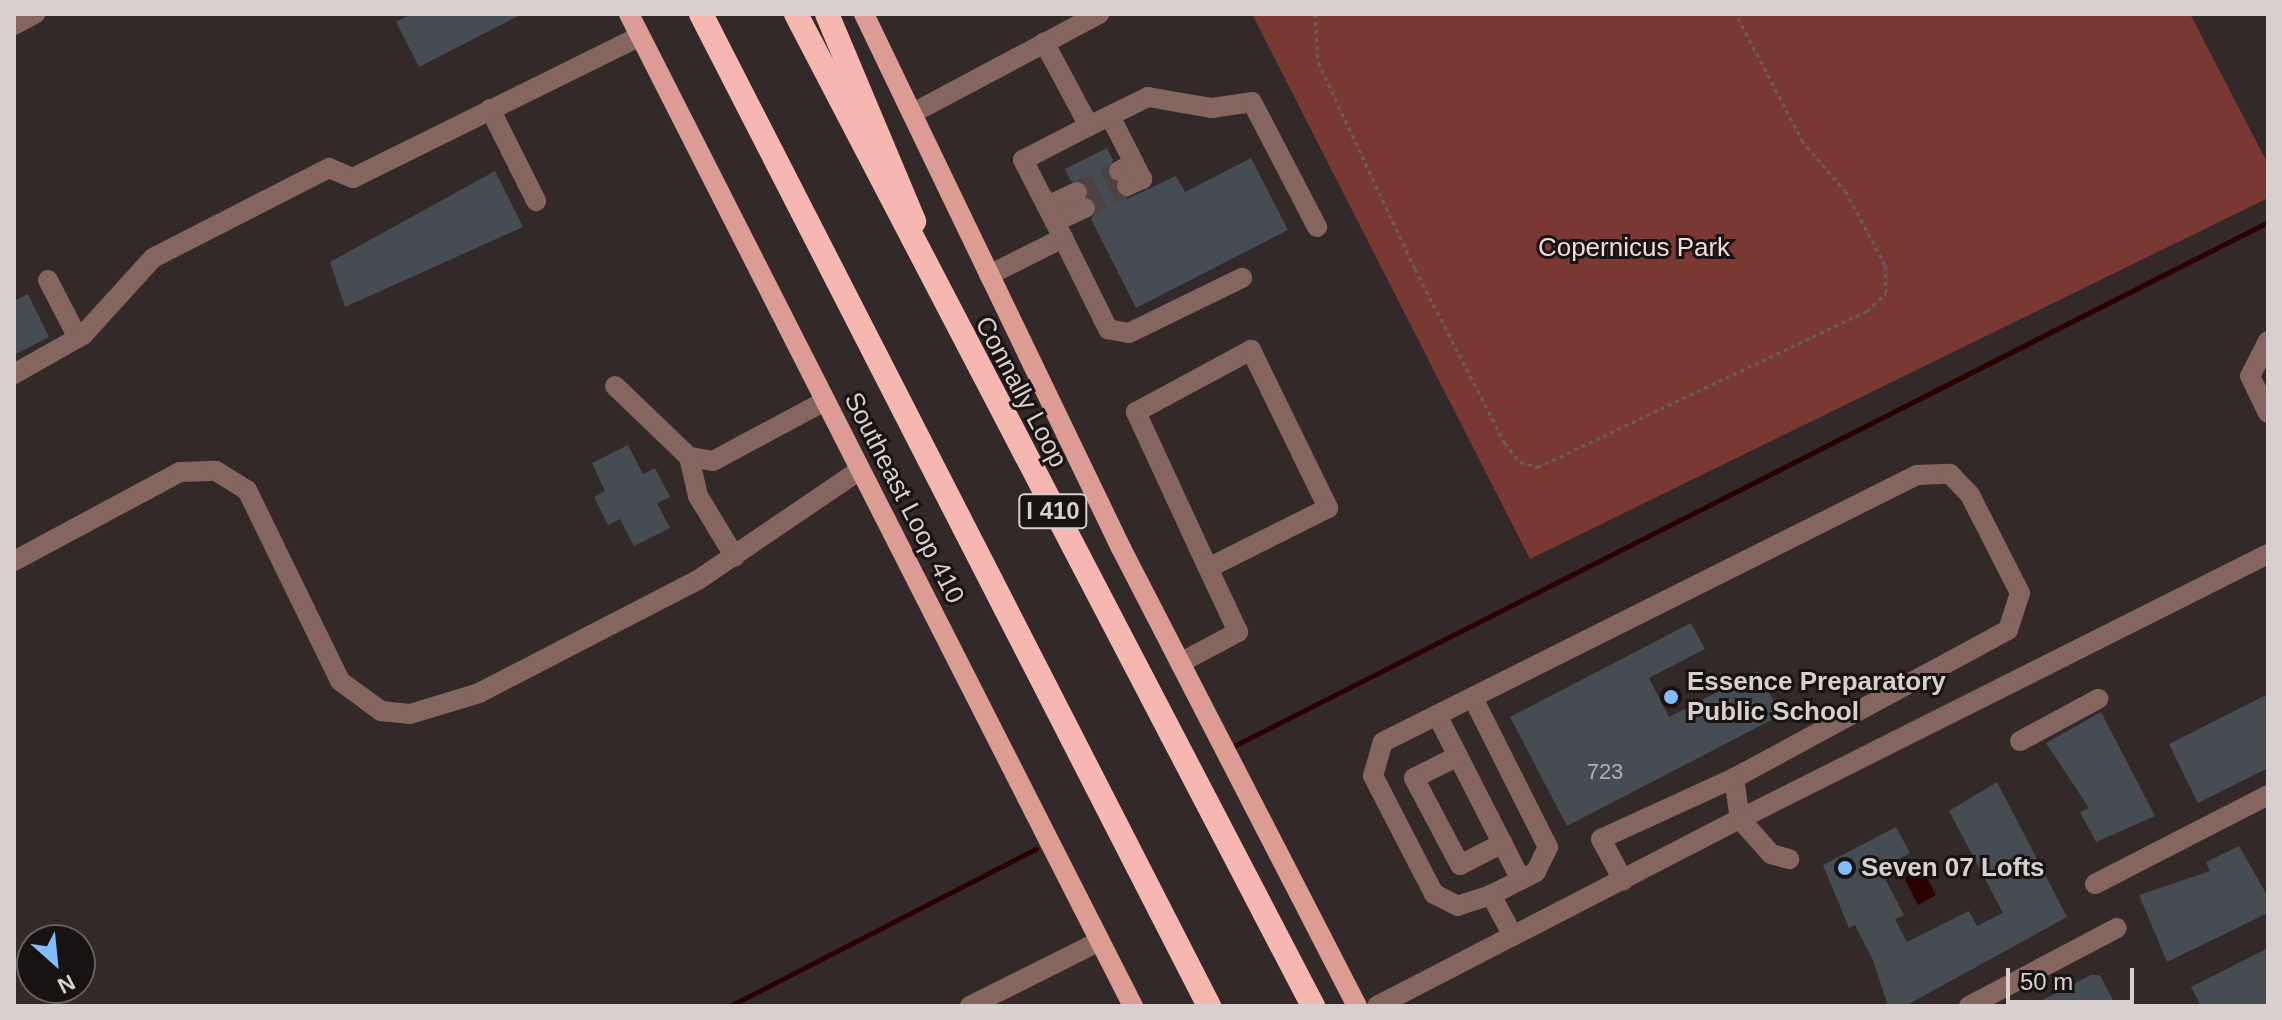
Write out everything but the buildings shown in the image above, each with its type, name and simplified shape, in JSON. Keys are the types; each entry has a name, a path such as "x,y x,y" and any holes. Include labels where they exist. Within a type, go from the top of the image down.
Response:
{"highway":[{"path":"701,14 1209,1006"},
{"name":"Connally Loop","path":"796,14 939,295 1313,1006"},
{"path":"827,14 893,157 939,295"}],"main road":[{"name":"Southeast Loop 410","path":"629,14 1133,1006"},
{"path":"864,14 1180,663 1357,1006"}],"street":[{"path":"14,25 35,14"},
{"path":"913,113 1099,14"},
{"path":"14,374 78,338 153,258 329,168 353,178 640,36"},
{"path":"1044,42 1089,126"},
{"path":"1242,278 1129,333 1108,329 1023,160 1148,97 1212,108 1252,102 1317,227"},
{"path":"490,109 536,201"},
{"path":"1110,116 1130,175"},
{"path":"989,275 1081,200"},
{"path":"48,280 78,338"},
{"path":"2267,409 2250,376 2268,341"},
{"path":"1180,663 1238,632 1208,568 1136,412 1251,350 1328,508 1208,568"},
{"path":"615,386 689,457 698,496 735,557"},
{"path":"689,457 713,461 825,401"},
{"path":"14,561 180,472 216,471 247,490 340,681 381,711 410,714 479,693 735,557 860,470"},
{"path":"1473,698 1548,847 1536,872 1491,895 1458,906 1434,894 1373,776 1383,742 1917,475 1950,474 1970,495 2020,593 2008,630 1734,778 1601,839 1623,880"},
{"path":"1377,1006 1740,819 2268,554"},
{"path":"2020,741 2098,699"},
{"path":"1437,715 1521,880"},
{"path":"1458,756 1414,778 1460,865 1503,843"},
{"path":"1734,778 1740,819 1771,854 1789,859"},
{"path":"2095,884 2268,795"},
{"path":"1491,895 1513,936"},
{"path":"1969,1006 2117,928"},
{"path":"970,1006 1100,941"}],"path":[{"path":"1315,14 1318,62 1415,269 1505,443 1520,462 1538,467 1867,311 1886,293 1885,265 1846,192 1803,142 1736,14"}],"green space":[{"name":"Copernicus Park","path":"1252,14 2190,14 2268,164 2268,198 1530,559"}],"shaded area":[{"path":"1917,858 1936,895 1918,905 1905,879"}],"waterway":[{"path":"1232,747 2268,222"},
{"path":"730,1006 1036,849"}],"tunnel":[{"path":"1077,192 1119,171"},
{"path":"1085,208 1127,186"}],"place":[{"name":"Essence Preparatory Public School","path":"1671,697"},
{"name":"Seven 07 Lofts","path":"1845,868"}]}
